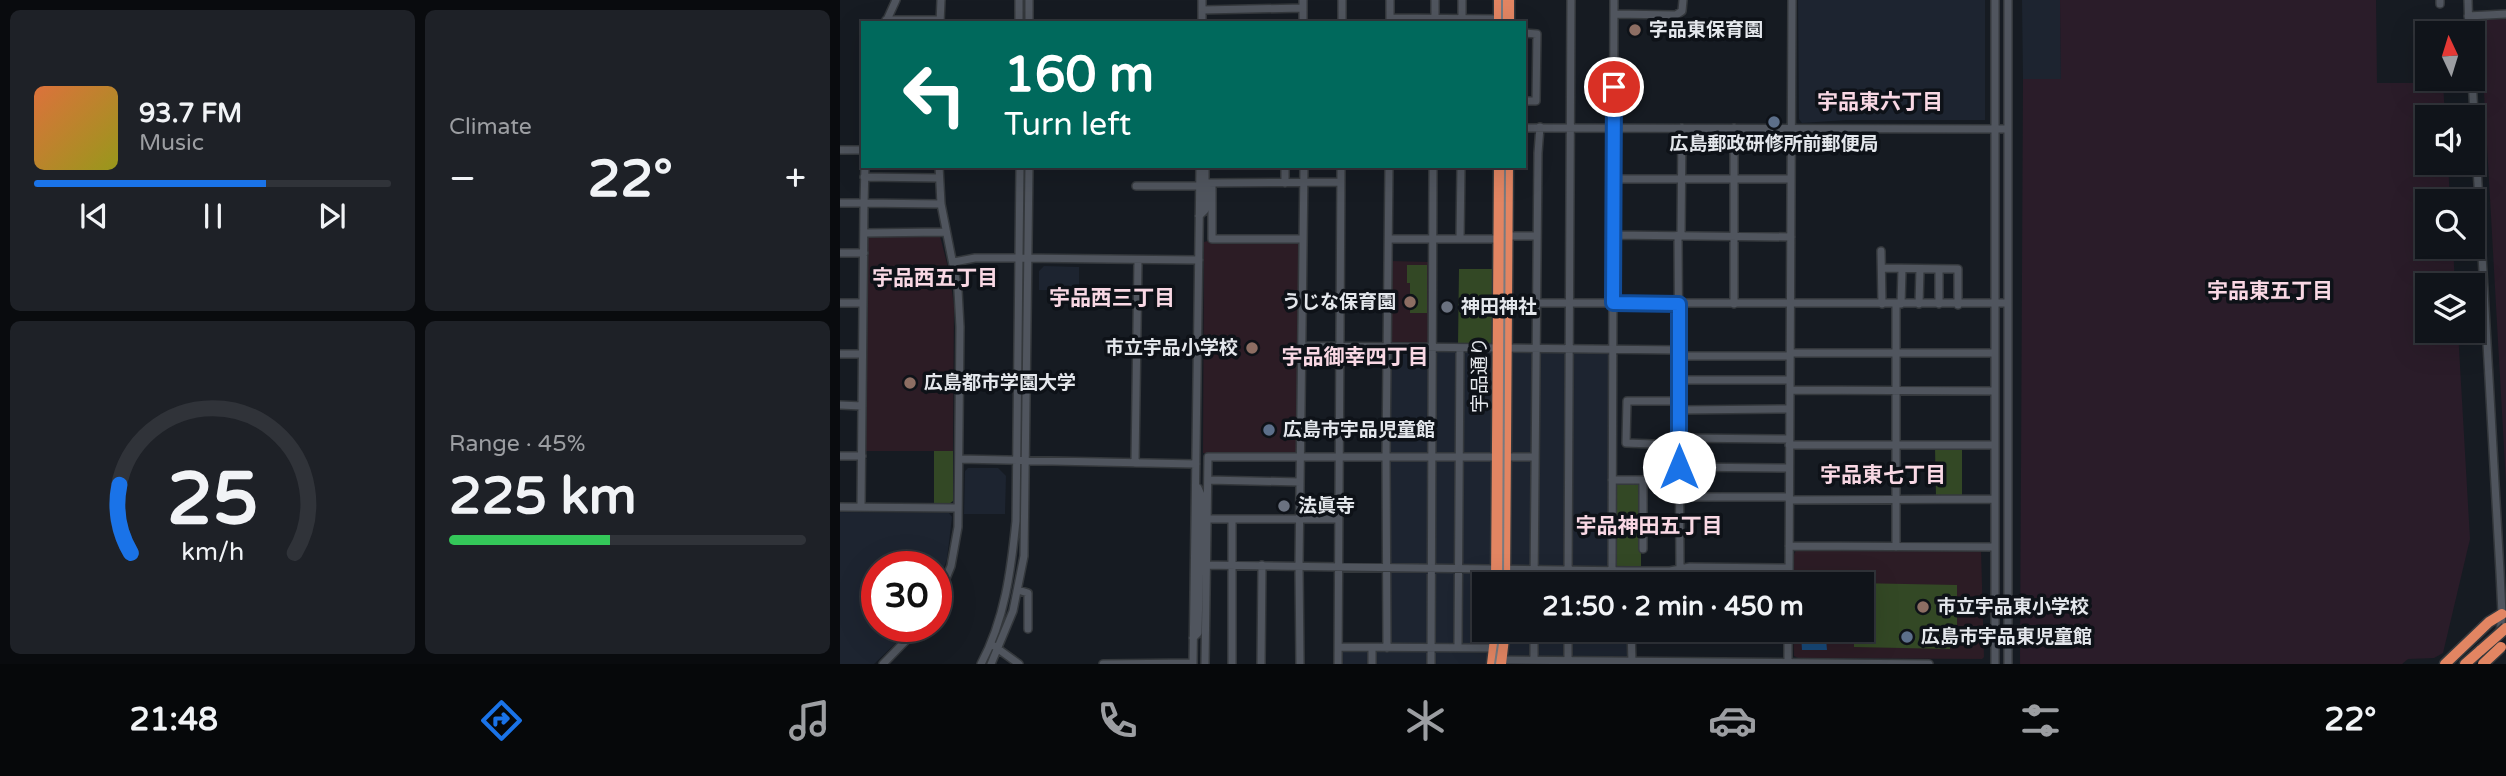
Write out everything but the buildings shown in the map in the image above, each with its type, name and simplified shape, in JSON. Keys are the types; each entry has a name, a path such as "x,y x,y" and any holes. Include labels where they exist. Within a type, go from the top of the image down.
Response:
{"highway":[{"path":"1499,0 1502,21"},
{"path":"1502,21 1509,0"},
{"name":"宇品通り","path":"1499,168 1503,237 1501,570"},
{"name":"宇品通り","path":"1503,237 1508,168"},
{"path":"2445,664 2489,622 2502,614"},
{"path":"2466,664 2506,628"},
{"path":"1495,642 1497,662"},
{"path":"1497,662 1502,642"},
{"path":"2486,664 2503,645"}],"street":[{"path":"886,21 896,0"},
{"path":"940,21 941,0"},
{"path":"1019,0 1019,21"},
{"path":"1029,21 1030,0"},
{"path":"1202,0 1202,21"},
{"path":"1342,0 1342,21"},
{"path":"1390,0 1390,20 1502,21"},
{"path":"1435,0 1435,21"},
{"path":"1462,0 1462,21"},
{"path":"1568,570 1571,0"},
{"path":"1612,571 1614,0"},
{"path":"1614,14 1676,15 1682,11 1683,0"},
{"path":"1789,572 1792,0"},
{"path":"1995,0 1995,664"},
{"path":"2008,0 2008,664"},
{"path":"2468,0 2468,21"},
{"path":"1202,10 1303,4"},
{"path":"2468,16 2506,14"},
{"path":"1526,33 1537,34 1536,101 1526,101"},
{"path":"2473,91 2502,614 2499,637 2486,664"},
{"path":"1535,570 1540,127"},
{"path":"1526,128 2008,129"},
{"path":"1680,569 1679,304 1682,128"},
{"path":"1734,128 1734,304"},
{"path":"840,150 861,150"},
{"path":"861,507 865,168"},
{"path":"939,168 945,233 954,261 960,312 958,508 952,562"},
{"path":"981,664 1003,608 1012,568 1016,520 1020,168"},
{"path":"991,664 1018,590 1025,540 1029,168"},
{"path":"1103,664 1193,663 1199,215 1205,184 1201,168"},
{"path":"1205,168 1212,239 1303,239"},
{"path":"1285,168 1285,183"},
{"path":"1300,664 1304,168"},
{"path":"1339,664 1341,168"},
{"path":"1387,648 1389,168"},
{"path":"1431,664 1433,168"},
{"path":"1460,239 1461,168"},
{"path":"864,177 939,178"},
{"path":"1613,179 1791,179"},
{"path":"1136,186 1341,182"},
{"path":"840,203 941,204"},
{"path":"864,233 945,233"},
{"path":"1613,235 1791,237"},
{"path":"1389,239 1537,236"},
{"path":"1881,251 1882,304"},
{"path":"840,253 864,253"},
{"path":"954,261 981,258 1199,261"},
{"path":"1135,463 1138,261"},
{"path":"1882,268 1958,269 1958,305"},
{"path":"1896,547 1896,353 1902,269"},
{"path":"1919,304 1920,269"},
{"path":"1938,304 1939,269"},
{"path":"840,303 862,303"},
{"path":"1503,303 2008,303"},
{"path":"1302,346 1612,349 1790,355 1995,354"},
{"path":"1458,648 1460,348"},
{"path":"840,354 862,354"},
{"path":"1680,380 1790,380"},
{"path":"1790,390 1994,391"},
{"path":"1680,401 1627,401 1626,443 1994,444"},
{"path":"840,405 862,406"},
{"path":"1680,410 1790,409"},
{"path":"840,456 862,456"},
{"path":"1193,639 1198,633 1207,519 1208,457 1535,457"},
{"path":"959,459 1196,464"},
{"path":"1679,467 1789,468"},
{"path":"1208,480 1300,482"},
{"path":"1612,480 1679,480"},
{"path":"1643,480 1643,550"},
{"path":"1196,483 1201,495 1205,664"},
{"path":"1679,497 1994,499"},
{"path":"840,506 958,508"},
{"path":"1207,519 1339,519"},
{"path":"1232,519 1232,664"},
{"path":"1789,547 1994,547"},
{"path":"1203,565 1612,571 1690,567 1789,568"},
{"path":"1261,664 1262,565"},
{"path":"1018,590 1028,593 1028,629"},
{"path":"883,664 904,642"},
{"path":"1534,642 1534,662"},
{"path":"1567,642 1567,663"},
{"path":"1632,642 1632,663"},
{"path":"1788,642 1788,663"},
{"path":"989,645 1019,664"},
{"path":"1339,647 1495,648"},
{"path":"1372,648 1372,664"},
{"path":"1497,662 1929,664"}],"shaded area":[{"path":"1798,0 1985,0 1985,120 1847,120 1802,123 1799,119"},
{"path":"2022,0 2060,0 2061,79 2023,79"},
{"path":"2060,0 2376,0 2377,83 2415,83 2415,91 2443,91 2444,105 2415,105 2415,175 2449,175 2449,189 2415,189 2415,259 2454,259 2454,273 2415,273 2415,343 2459,343 2470,539 2443,653 2434,658 2408,659 2402,664 2020,664 2023,79 2061,79"},
{"path":"2506,18 2506,484 2484,91 2485,21 2480,20"},
{"name":"広島都市学園大学","path":"868,235 940,236 950,275 954,306 953,451 866,451"},
{"name":"市立宇品小学校","path":"1300,241 1300,455 1203,453 1204,242"},
{"name":"うじな保育園","path":"1391,261 1429,262 1430,341 1427,344 1390,342"},
{"path":"1044,266 1079,267 1079,291 1039,290 1039,271"},
{"path":"1390,350 1611,351 1613,571 1627,572 1472,572 1472,642 1632,642 1631,662 1698,664 1339,664 1339,647 1386,647"},
{"path":"968,468 998,468 1006,476 1005,514 964,514 965,471"},
{"path":"840,512 949,513 952,517 948,551 861,551 861,642 897,642 874,664 840,664"},
{"name":"市立宇品東小学校","path":"1796,550 1981,550 1984,657 1794,656 1793,642 1874,642 1874,572 1793,572"}],"green space":[{"path":"1407,265 1427,265 1427,313 1410,313"},
{"path":"1459,269 1492,269 1490,345 1458,345"},
{"path":"1935,447 1962,447 1962,497 1936,497"},
{"path":"934,451 953,451 953,501 949,504 934,504"},
{"path":"1617,483 1637,483 1641,487 1641,568 1618,568 1614,565"},
{"path":"1874,583 1957,585 1957,632 1951,632 1950,649 1854,647 1854,642 1874,642"}],"water":[{"path":"1802,642 1826,642 1827,650 1802,650"}],"tram line":[{"path":"1502,0 1502,21"},
{"path":"1503,572 1505,168"},
{"path":"1495,664 1498,642"}],"place":[{"name":"字品東保育園","path":"1635,30"},
{"name":"広島郵政研修所前郵便局","path":"1774,122"},
{"name":"うじな保育園","path":"1410,302"},
{"name":"神田神社","path":"1447,307"},
{"name":"市立宇品小学校","path":"1252,348"},
{"name":"広島都市学園大学","path":"910,383"},
{"name":"広島市宇品児童館","path":"1269,430"},
{"name":"法眞寺","path":"1284,506"},
{"name":"市立宇品東小学校","path":"1923,607"},
{"name":"広島市宇品東児童館","path":"1907,637"}],"district":[{"name":"宇品東六丁目","path":"1880,102"},
{"name":"宇品西五丁目","path":"935,278"},
{"name":"宇品東五丁目","path":"2270,291"},
{"name":"宇品西三丁目","path":"1112,298"},
{"name":"宇品御幸四丁目","path":"1355,357"},
{"name":"宇品東七丁目","path":"1883,475"},
{"name":"宇品神田五丁目","path":"1649,526"}],"route":[{"path":"1614,87 1613,303 1679,304 1679,467"}]}
